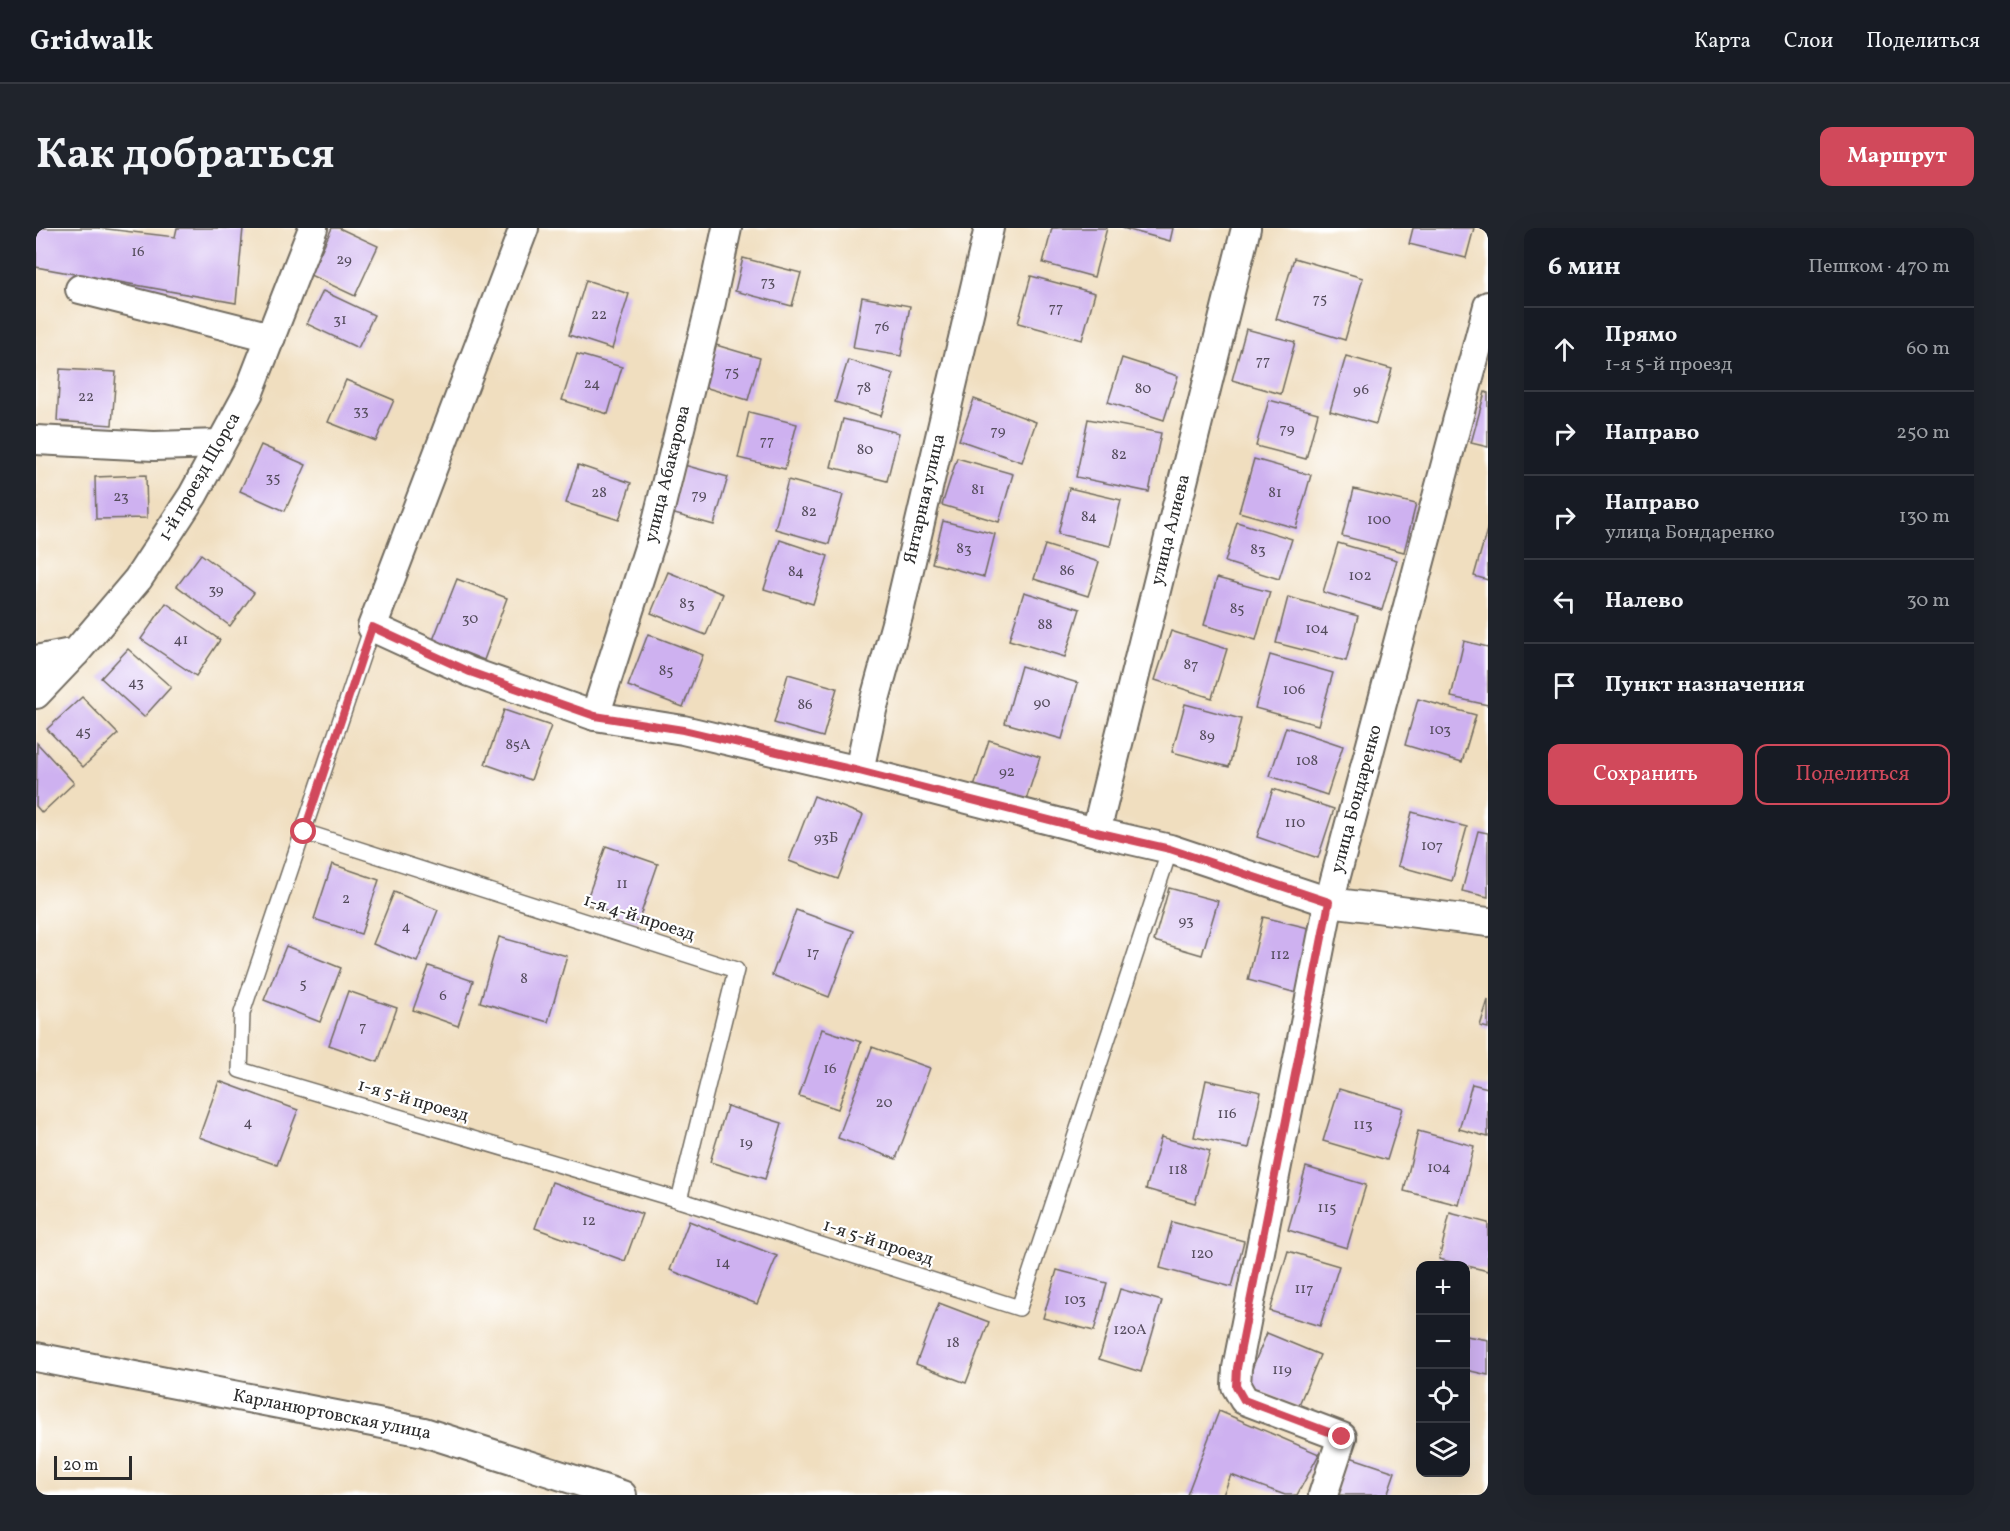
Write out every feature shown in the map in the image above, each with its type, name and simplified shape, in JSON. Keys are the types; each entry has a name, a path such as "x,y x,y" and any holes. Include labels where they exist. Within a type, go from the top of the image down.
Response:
{"street":[{"name":"1-й проезд Щорса","path":"36,694 76,652 138,579 192,495 249,392 313,228"},
{"path":"524,228 372,627 470,672 595,716 683,730 859,771 1170,849 1329,902 1488,922"},
{"name":"улица Абакарова","path":"595,716 655,529 710,307 727,228"},
{"name":"Янтарная улица","path":"859,771 989,228"},
{"name":"улица Алиева","path":"1096,832 1246,228"},
{"path":"80,289 271,336"},
{"name":"улица Бондаренко","path":"1323,1495 1342,1437 1244,1400 1236,1386 1237,1368 1329,902 1488,306"},
{"path":"36,441 154,446 220,444"},
{"path":"36,660 76,652"},
{"name":"Карланюртовская улица","path":"36,1357 424,1432 622,1495"}],"lane":[{"name":"1-я 5-й проезд","path":"372,627 242,1013 240,1070 679,1200 1019,1308 1170,849"},
{"name":"1-я 4-й проезд","path":"304,832 736,970 679,1200"}],"building":[{"path":"36,228 98,228 175,237 177,228 243,228 236,303 36,267"},
{"path":"332,228 339,228 378,246 355,296 310,275"},
{"path":"1052,228 1107,228 1094,277 1043,263"},
{"path":"1122,228 1173,228 1170,241"},
{"path":"1413,228 1474,228 1466,258 1409,244"},
{"path":"743,258 801,273 792,306 735,291"},
{"path":"1294,258 1363,278 1345,340 1276,319"},
{"path":"1031,276 1095,293 1082,340 1018,323"},
{"path":"586,280 629,294 612,349 569,335"},
{"path":"323,291 374,315 358,348 307,324"},
{"path":"862,297 910,306 901,356 853,348"},
{"path":"1246,329 1295,342 1281,394 1232,380"},
{"path":"716,345 760,358 748,400 704,387"},
{"path":"577,354 622,367 608,414 562,400"},
{"path":"1346,356 1392,369 1376,424 1330,411"},
{"path":"1122,358 1178,376 1164,420 1108,402"},
{"path":"848,360 894,374 881,416 835,402"},
{"path":"60,369 116,372 112,425 57,421"},
{"path":"346,380 394,400 376,441 328,422"},
{"path":"1485,392 1488,393 1488,447 1471,443"},
{"path":"974,399 1036,422 1022,462 959,440"},
{"path":"1269,400 1318,413 1306,459 1256,446"},
{"path":"749,412 797,424 785,469 738,458"},
{"path":"843,419 899,433 887,481 831,467"},
{"path":"1088,419 1161,433 1149,492 1076,477"},
{"path":"261,445 306,465 285,511 240,491"},
{"path":"957,458 1013,474 999,522 942,505"},
{"path":"1254,459 1311,475 1296,528 1239,512"},
{"path":"578,465 631,483 619,520 566,503"},
{"path":"684,465 728,477 714,525 671,513"},
{"path":"146,475 147,518 96,519 95,477"},
{"path":"788,480 843,495 829,544 775,529"},
{"path":"1069,488 1121,500 1110,546 1058,534"},
{"path":"1354,489 1416,504 1404,552 1342,536"},
{"path":"943,521 995,534 984,577 932,563"},
{"path":"1237,522 1292,539 1279,579 1225,562"},
{"path":"1488,526 1488,580 1474,576"},
{"path":"780,540 828,556 813,604 764,589"},
{"path":"1338,543 1397,560 1382,610 1323,592"},
{"path":"1045,545 1099,562 1088,596 1034,579"},
{"path":"201,554 254,593 230,626 177,586"},
{"path":"668,572 723,594 706,635 651,613"},
{"path":"1217,578 1270,592 1256,640 1204,625"},
{"path":"457,579 507,598 484,660 433,640"},
{"path":"1024,592 1080,609 1065,657 1009,640"},
{"path":"1288,597 1358,616 1346,661 1276,643"},
{"path":"166,603 220,640 196,676 141,639"},
{"path":"1171,631 1227,649 1212,698 1155,680"},
{"path":"648,634 703,655 683,707 628,686"},
{"path":"1464,641 1488,647 1488,705 1451,697"},
{"path":"128,649 171,687 144,717 101,678"},
{"path":"1270,655 1333,673 1318,725 1255,708"},
{"path":"1021,666 1078,683 1062,739 1005,723"},
{"path":"788,674 837,688 823,737 774,723"},
{"path":"82,697 118,734 83,767 47,729"},
{"path":"1418,699 1476,715 1462,762 1405,745"},
{"path":"1185,704 1241,719 1229,767 1172,752"},
{"path":"504,710 551,726 531,780 485,764"},
{"path":"1286,727 1343,746 1327,795 1270,776"},
{"path":"989,740 1040,757 1025,803 974,787"},
{"path":"37,743 74,783 42,813 36,806"},
{"path":"1273,789 1334,809 1318,858 1257,837"},
{"path":"814,796 863,815 838,879 789,861"},
{"path":"1412,812 1467,827 1452,881 1398,866"},
{"path":"1478,831 1488,833 1488,897 1462,891"},
{"path":"606,846 658,864 638,922 585,904"},
{"path":"332,864 379,880 361,934 314,919"},
{"path":"1169,888 1218,901 1202,955 1154,941"},
{"path":"394,892 438,910 417,962 373,944"},
{"path":"796,910 854,931 829,997 772,975"},
{"path":"1263,917 1313,929 1297,993 1248,980"},
{"path":"499,937 567,956 548,1022 480,1002"},
{"path":"286,946 341,968 320,1022 264,1000"},
{"path":"429,966 473,981 458,1026 413,1010"},
{"path":"348,991 397,1008 378,1062 329,1045"},
{"path":"1488,1000 1488,1028 1480,1026"},
{"path":"822,1029 861,1042 838,1109 799,1096"},
{"path":"872,1047 930,1068 896,1159 838,1138"},
{"path":"1206,1080 1261,1092 1249,1148 1194,1137"},
{"path":"219,1081 298,1110 277,1165 199,1137"},
{"path":"1472,1084 1488,1088 1488,1137 1459,1129"},
{"path":"1339,1089 1403,1108 1387,1160 1323,1141"},
{"path":"727,1106 782,1123 765,1179 710,1162"},
{"path":"1418,1131 1474,1146 1459,1205 1404,1191"},
{"path":"1161,1137 1210,1151 1195,1203 1146,1189"},
{"path":"1306,1167 1366,1185 1347,1248 1288,1230"},
{"path":"552,1182 642,1214 625,1261 535,1228"},
{"path":"1450,1213 1488,1223 1488,1271 1470,1267 1470,1261 1439,1259"},
{"path":"689,1221 777,1256 757,1304 670,1270"},
{"path":"1172,1222 1244,1241 1232,1287 1160,1268"},
{"path":"1288,1251 1339,1266 1320,1326 1270,1311"},
{"path":"1057,1270 1107,1283 1094,1331 1043,1318"},
{"path":"1120,1289 1162,1301 1141,1372 1099,1359"},
{"path":"939,1303 989,1322 966,1383 916,1364"},
{"path":"1267,1333 1320,1355 1298,1407 1245,1385"},
{"path":"1470,1337 1488,1340 1488,1375 1470,1371"},
{"path":"1219,1411 1319,1454 1297,1495 1285,1495 1231,1475 1223,1495 1187,1495"},
{"path":"1347,1456 1395,1472 1387,1495 1334,1495"}],"route":[{"path":"304,832 372,627 470,672 595,716 683,730 859,771 1170,849 1329,902 1237,1368 1236,1386 1244,1400 1342,1437"}]}
